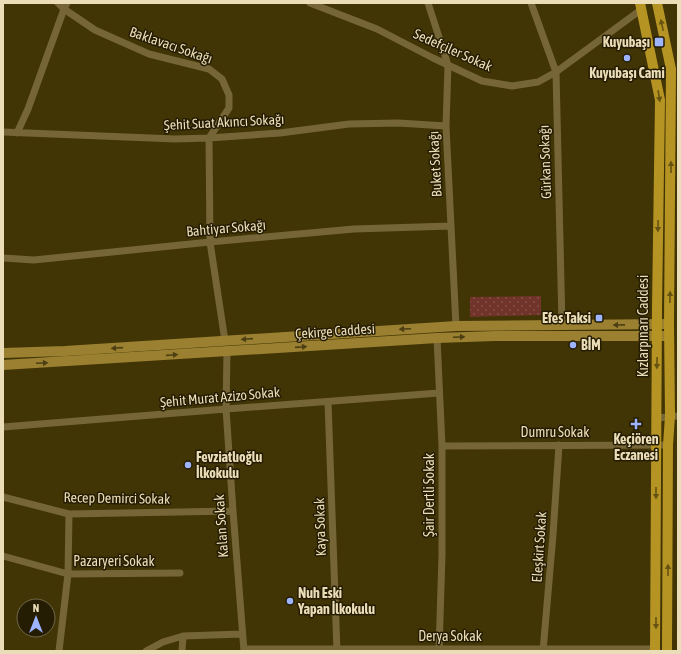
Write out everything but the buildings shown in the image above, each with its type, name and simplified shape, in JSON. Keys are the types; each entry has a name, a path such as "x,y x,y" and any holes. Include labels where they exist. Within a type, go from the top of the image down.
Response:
{"main road":[{"name":"Kızlarpınarı Caddesi","path":"657,3 671,69 674,74 674,265 669,324 674,416 668,445 667,651"},
{"name":"Kızlarpınarı Caddesi","path":"641,6 660,100 655,650"},
{"name":"Çekirge Caddesi","path":"3,354 456,326 669,324"},
{"name":"Çekirge Caddesi","path":"3,365 437,338 495,336 669,336"}],"street":[{"name":"Baklavacı Sokağı","path":"58,3 65,6 95,30 149,54 208,69 222,78 229,95 229,108 208,138"},
{"name":"Sedefçiler Sokak","path":"310,3 377,29 448,65 482,80 512,86 538,82 556,72 641,6"},
{"name":"Buket Sokağı","path":"428,3 448,65 446,126 456,326"},
{"name":"Gürkan Sokağı","path":"531,3 556,72 562,325"},
{"path":"17,133 28,109 65,6"},
{"name":"Şehit Suat Akıncı Sokağı","path":"3,132 175,139 280,133 348,124 398,123 446,126"},
{"path":"208,138 210,242 225,341"},
{"name":"Bahtiyar Sokağı","path":"3,258 34,260 354,229 451,226"},
{"name":"Şair Dertli Sokak","path":"437,338 442,446 442,555 438,650"},
{"name":"Kalan Sokak","path":"227,352 226,409 244,650"},
{"name":"Şehit Murat Azizo Sokak","path":"3,427 439,394"},
{"name":"Kaya Sokak","path":"328,402 337,650"},
{"path":"657,418 674,416"},
{"name":"Eleşkirt Sokak","path":"543,650 553,535 558,445"},
{"name":"Dumru Sokak","path":"442,446 668,445"},
{"name":"Recep Demirci Sokak","path":"3,497 70,514 233,511"},
{"path":"59,651 68,574 70,514"},
{"name":"Pazaryeri Sokak","path":"3,556 68,574 180,574"},
{"path":"146,651 163,642 183,636 242,634"},
{"path":"182,651 183,636"},
{"name":"Derya Sokak","path":"244,650 655,650"}],"shaded area":[{"path":"541,296 541,315 470,317 470,297"}],"place":[{"name":"Kuyubaşı","path":"659,42"},
{"name":"Kuyubaşı Cami","path":"627,58"},
{"name":"Efes Taksi","path":"599,318"},
{"name":"BİM","path":"573,345"},
{"name":"Keçiören Eczanesi","path":"636,424"},
{"name":"Fevziatlıoğlu İlkokulu","path":"188,465"},
{"name":"Nuh Eski Yapan İlkokulu","path":"290,601"}]}
